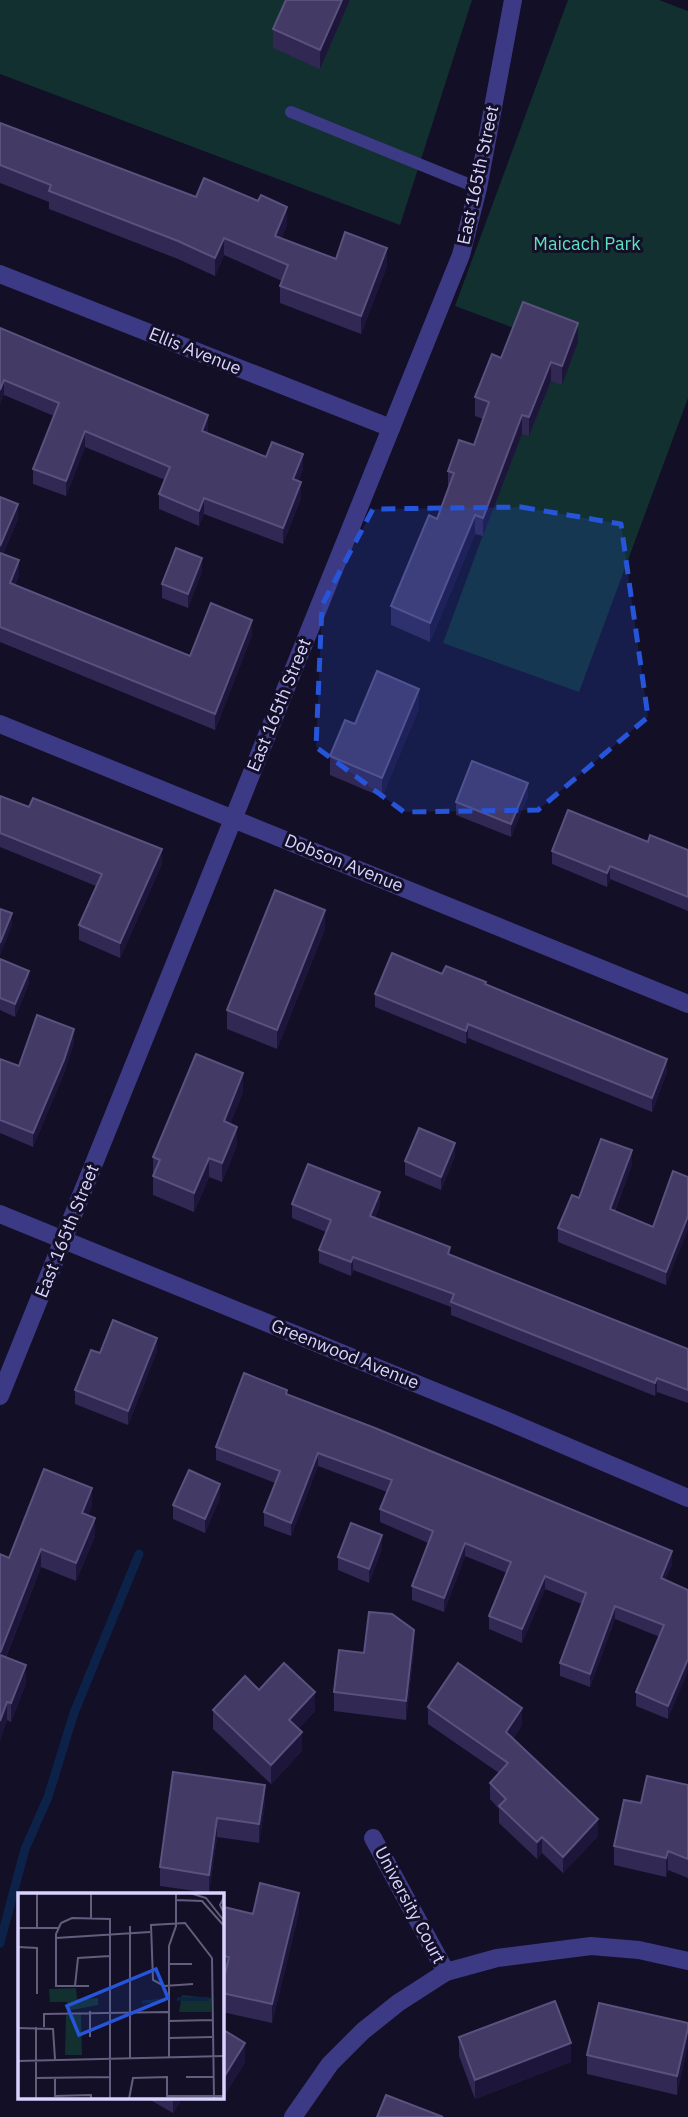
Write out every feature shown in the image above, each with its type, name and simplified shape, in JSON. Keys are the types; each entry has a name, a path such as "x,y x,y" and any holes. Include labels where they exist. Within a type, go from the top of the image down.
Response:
{"street":[{"name":"East 165th Street","path":"0,1396 461,255 478,188 513,0"},
{"name":"Ellis Avenue","path":"0,274 391,428"},
{"name":"Dobson Avenue","path":"0,724 688,1004"},
{"name":"Greenwood Avenue","path":"0,1214 498,1417 688,1498"},
{"name":"University Court","path":"373,1838 446,1972"},
{"path":"293,2117 330,2064 363,2031 398,2003 446,1972 497,1958 591,1946 639,1950 688,1961"}],"lane":[{"path":"290,112 478,188"}],"highlighted area":[{"path":"521,507 621,524 648,717 538,810 404,812 316,747 322,605 373,509"}],"green space":[{"path":"0,0 472,0 400,225 0,74"},
{"name":"Maicach Park","path":"568,0 659,0 688,11 688,398 579,692 443,643 554,343 455,306"}],"building":[{"path":"286,0 342,0 320,50 273,29"},
{"path":"0,123 196,197 204,178 258,201 261,195 287,207 275,236 336,259 345,232 387,248 361,316 280,286 288,265 224,238 215,258 49,191 51,185 0,165"},
{"path":"523,302 578,323 562,366 551,362 529,417 522,415 483,518 475,515 430,623 391,606 429,515 437,519 454,473 448,471 459,440 474,445 489,402 475,397 492,354 501,358"},
{"path":"0,328 208,415 202,431 266,457 272,442 303,454 293,479 301,482 283,528 204,498 199,511 159,494 170,467 85,431 66,481 33,469 59,403 4,380 0,390"},
{"path":"0,497 18,504 0,546"},
{"path":"176,548 202,558 188,594 162,584"},
{"path":"0,553 19,560 10,583 190,656 211,603 252,620 215,714 0,627"},
{"path":"377,671 419,689 382,778 330,756 345,720 355,724"},
{"path":"472,761 528,783 511,824 456,802"},
{"path":"0,796 29,807 33,798 162,849 120,943 79,925 102,874 0,833"},
{"path":"568,810 648,842 650,835 688,850 688,897 610,866 607,873 552,851"},
{"path":"275,890 325,910 277,1030 227,1010"},
{"path":"0,909 12,913 0,943"},
{"path":"392,953 442,974 446,966 667,1059 652,1098 468,1024 466,1031 375,994"},
{"path":"0,959 29,971 15,1004 0,998"},
{"path":"37,1015 74,1029 33,1133 0,1120 0,1059 19,1066"},
{"path":"196,1054 243,1073 224,1121 237,1127 222,1163 209,1158 194,1193 153,1176 160,1160 153,1157"},
{"path":"419,1128 455,1143 441,1177 405,1161"},
{"path":"601,1139 632,1150 610,1209 653,1227 673,1171 688,1177 688,1216 666,1272 558,1228 572,1195 579,1198"},
{"path":"308,1164 380,1192 370,1216 450,1247 448,1254 688,1349 688,1390 657,1378 655,1383 451,1302 454,1294 353,1257 351,1262 319,1250 331,1220 292,1204"},
{"path":"113,1320 157,1338 128,1411 75,1390 91,1350 100,1353"},
{"path":"244,1373 287,1390 286,1394 672,1551 661,1578 688,1590 688,1659 668,1706 636,1692 664,1625 615,1606 590,1674 560,1663 586,1593 545,1576 522,1629 489,1616 511,1562 465,1543 444,1598 412,1586 433,1531 380,1509 392,1480 318,1453 291,1523 264,1512 280,1471 216,1447"},
{"path":"44,1469 92,1488 82,1513 95,1518 76,1563 41,1549 0,1653 0,1554 9,1558"},
{"path":"189,1470 220,1484 205,1519 173,1505"},
{"path":"351,1523 382,1535 369,1569 338,1557"},
{"path":"369,1612 392,1614 414,1630 406,1701 334,1692 339,1650 364,1653"},
{"path":"0,1655 26,1665 11,1703 7,1702 0,1721"},
{"path":"284,1663 315,1692 289,1720 302,1732 271,1765 213,1710 245,1676 259,1690"},
{"path":"458,1663 522,1708 506,1732 598,1819 563,1857 542,1837 537,1842 499,1806 506,1799 490,1783 508,1763 428,1707"},
{"path":"173,1772 265,1785 259,1824 217,1818 209,1875 160,1867"},
{"path":"647,1776 688,1785 688,1859 668,1851 666,1858 614,1846 624,1800 641,1803"},
{"path":"260,1883 299,1893 272,2004 224,1993 224,1978 229,1957 224,1956 224,1907 253,1914"},
{"path":"555,2001 571,2043 475,2080 459,2037"},
{"path":"599,2003 688,2023 677,2076 587,2055"},
{"path":"224,2030 245,2043 224,2077"},
{"path":"386,2095 443,2117 377,2117"}],"waterway":[{"path":"0,1943 25,1849 48,1797 74,1713 139,1554"}]}
